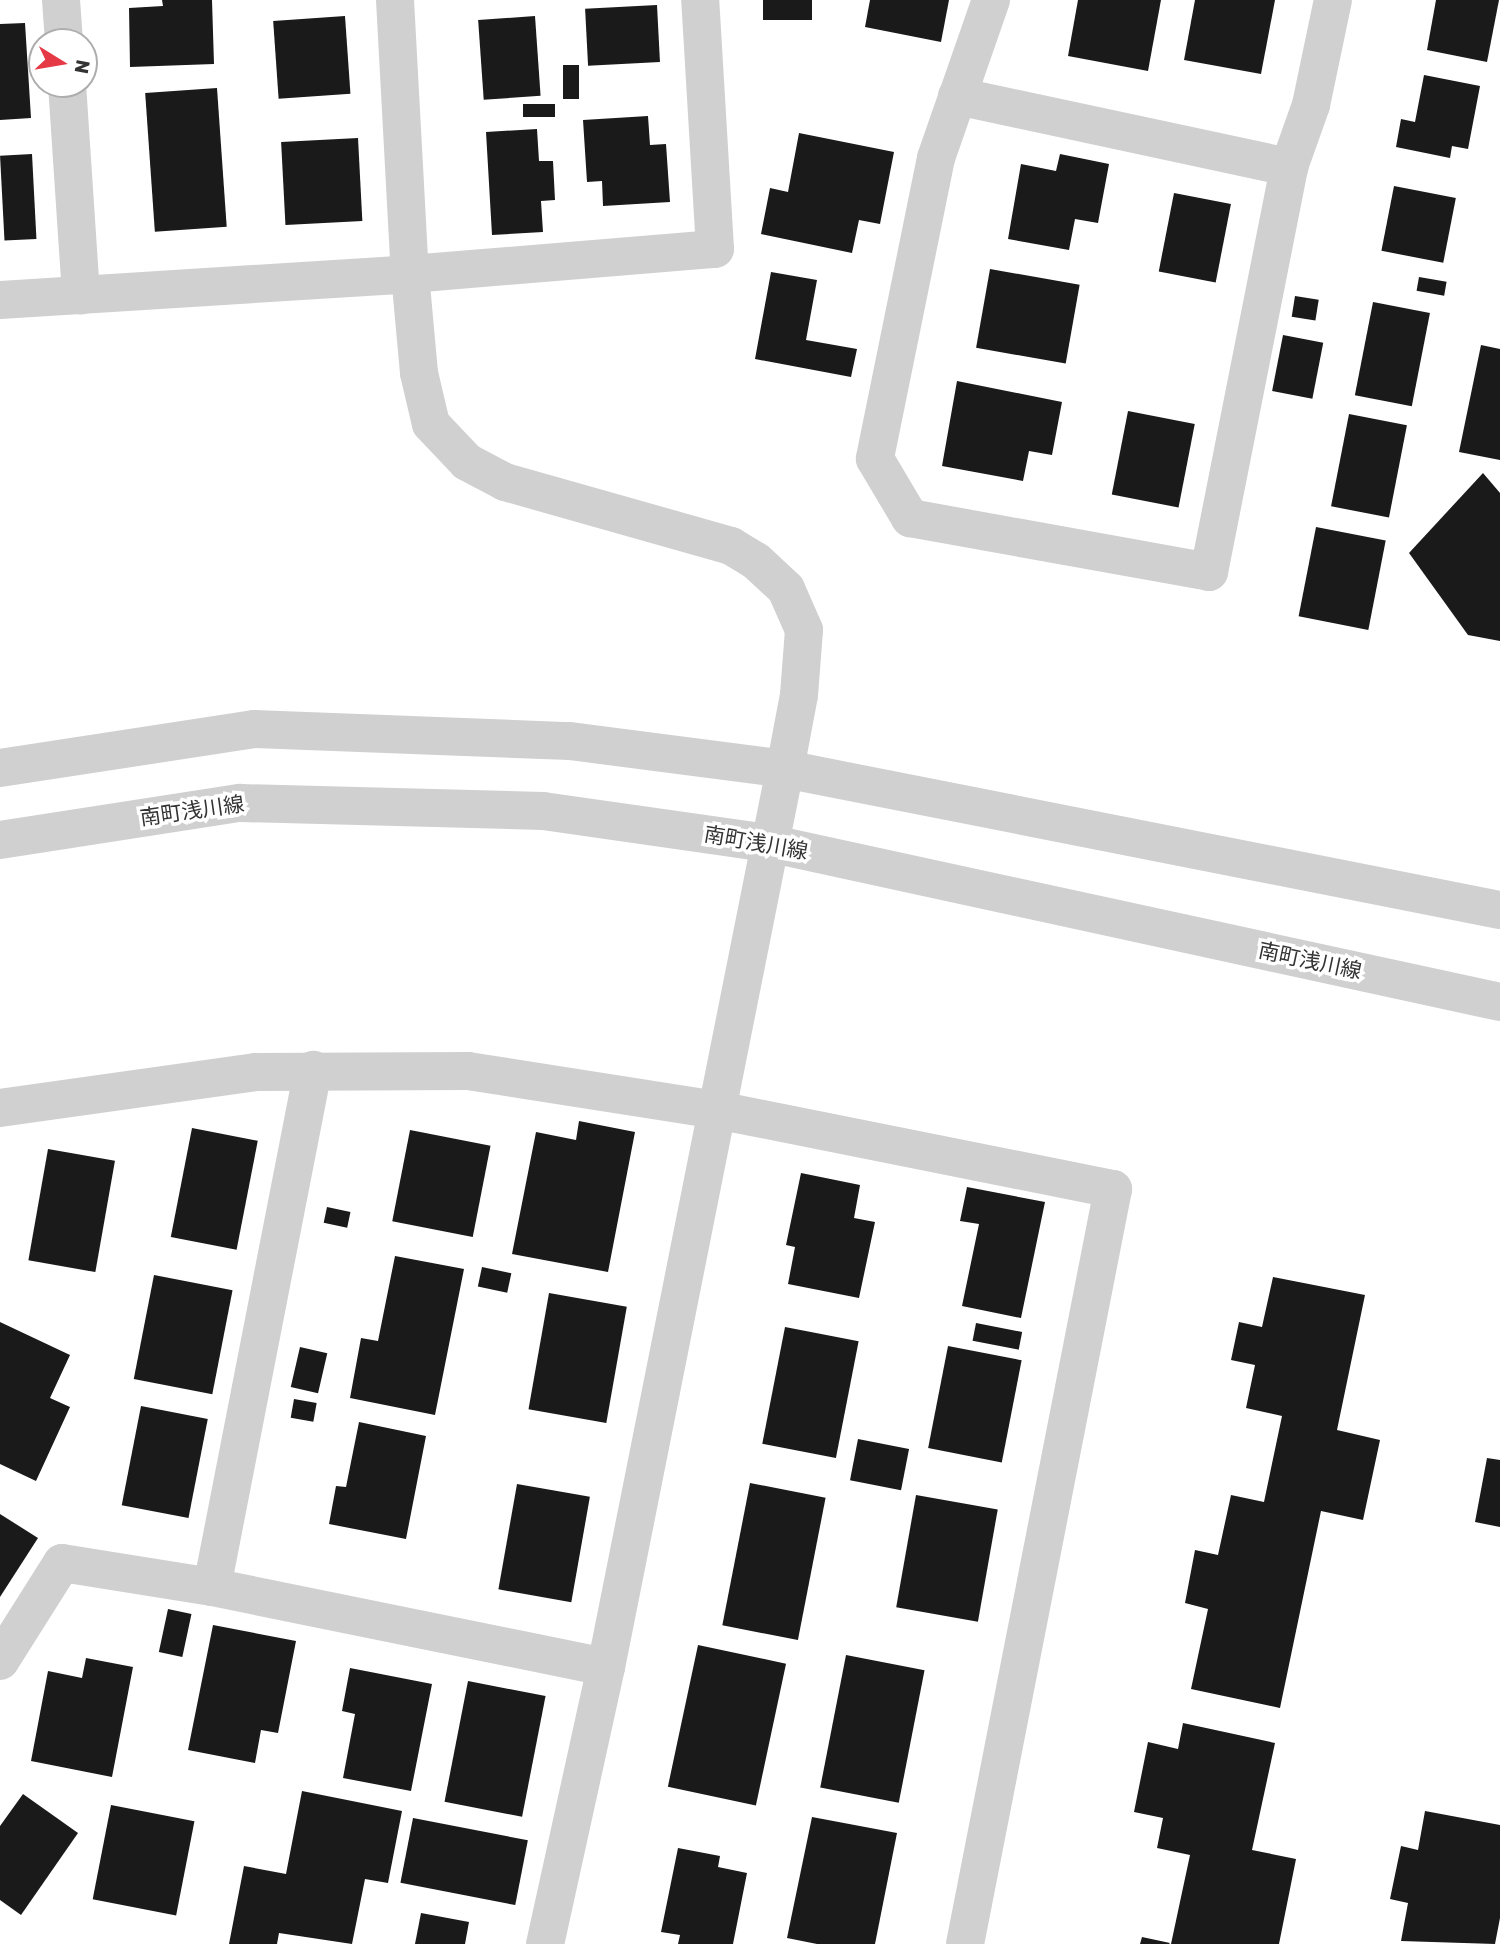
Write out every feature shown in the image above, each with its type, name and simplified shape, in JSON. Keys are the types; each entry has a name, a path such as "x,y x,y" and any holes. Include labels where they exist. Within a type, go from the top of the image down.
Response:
{"street":[{"path":"61,0 63,28"},
{"path":"396,0 410,274 419,373 431,424 467,462 505,482 730,546 756,561 786,589 804,630 799,695 785,769 768,843 606,1667 545,1944"},
{"path":"0,300 410,274 715,249 700,0"},
{"path":"990,0 936,158 875,459 910,517 1209,572 1289,167 1311,105 1333,0"},
{"path":"957,96 1289,167"},
{"path":"68,98 81,296"},
{"path":"0,768 254,729 570,741 785,769 1500,910"},
{"name":"南町浅川線","path":"0,840 240,803 543,811 768,843 1500,1002"},
{"path":"212,1587 313,1070"},
{"path":"0,1108 255,1072 468,1071 717,1110 1113,1189 965,1944"},
{"path":"0,1661 62,1563 212,1587 606,1667"}],"building":[{"path":"162,0 212,0 214,64 130,67 129,8 163,6"},
{"path":"763,0 812,0 812,20 763,20"},
{"path":"870,0 949,0 941,42 865,27"},
{"path":"1078,0 1161,0 1148,71 1068,56"},
{"path":"1195,0 1275,0 1261,74 1184,60"},
{"path":"1436,0 1499,0 1487,62 1427,50"},
{"path":"657,5 660,62 588,66 585,9"},
{"path":"345,16 350,94 279,99 273,21"},
{"path":"535,16 541,96 484,100 478,20"},
{"path":"25,23 31,118 0,120 0,24"},
{"path":"563,65 579,65 579,99 563,99"},
{"path":"1424,75 1480,86 1468,149 1452,146 1450,158 1396,147 1401,119 1415,122"},
{"path":"217,88 227,227 155,232 145,93"},
{"path":"523,104 555,104 555,117 523,117"},
{"path":"648,116 650,145 666,144 670,202 603,206 602,181 587,182 583,120"},
{"path":"537,129 539,161 553,161 555,200 541,201 543,232 492,235 486,132"},
{"path":"799,133 894,152 880,224 859,220 852,253 761,234 770,188 788,192"},
{"path":"358,138 362,221 285,225 281,142"},
{"path":"32,154 36,239 4,241 0,156"},
{"path":"1060,154 1109,164 1098,223 1075,219 1069,250 1008,239 1021,164 1056,171"},
{"path":"1394,186 1456,198 1443,263 1381,251"},
{"path":"1174,193 1231,204 1216,283 1159,272"},
{"path":"990,269 1080,285 1066,364 976,348"},
{"path":"771,272 817,280 806,340 857,349 851,377 755,359"},
{"path":"1419,277 1447,282 1444,296 1417,291"},
{"path":"1295,296 1319,300 1315,320 1292,317"},
{"path":"1373,302 1430,313 1412,406 1355,395"},
{"path":"1283,335 1323,343 1312,399 1272,391"},
{"path":"1481,345 1500,349 1500,460 1459,452"},
{"path":"957,381 1062,402 1052,455 1029,451 1023,481 942,466"},
{"path":"1128,411 1195,424 1179,507 1112,494"},
{"path":"1349,414 1407,425 1389,518 1331,506"},
{"path":"1483,473 1500,493 1500,641 1468,635 1409,553"},
{"path":"1316,527 1386,541 1368,630 1299,616"},
{"path":"579,1121 635,1132 608,1272 512,1254 536,1132 576,1140"},
{"path":"192,1128 258,1141 237,1250 171,1237"},
{"path":"410,1130 490,1146 473,1237 392,1221"},
{"path":"48,1149 115,1161 95,1272 28,1260"},
{"path":"801,1173 860,1185 854,1218 875,1222 859,1298 788,1284 795,1247 786,1245"},
{"path":"967,1187 1045,1202 1021,1318 962,1306 979,1224 960,1221"},
{"path":"327,1207 350,1212 347,1228 324,1223"},
{"path":"395,1256 464,1269 435,1415 350,1398 361,1338 378,1341"},
{"path":"482,1267 511,1273 507,1293 478,1287"},
{"path":"154,1275 233,1290 212,1394 134,1379"},
{"path":"1273,1277 1365,1295 1337,1430 1380,1440 1363,1520 1321,1511 1280,1708 1191,1689 1208,1609 1185,1603 1195,1550 1218,1555 1231,1495 1264,1502 1282,1416 1246,1408 1255,1365 1231,1360 1239,1322 1262,1327"},
{"path":"549,1293 627,1307 606,1423 529,1409"},
{"path":"0,1322 70,1355 50,1398 70,1407 36,1481 0,1464"},
{"path":"976,1323 1022,1332 1019,1350 973,1341"},
{"path":"785,1327 859,1341 836,1458 762,1444"},
{"path":"948,1346 1022,1360 1002,1462 928,1448"},
{"path":"300,1347 327,1353 318,1393 291,1387"},
{"path":"294,1399 317,1403 313,1422 291,1418"},
{"path":"141,1406 208,1419 188,1518 122,1505"},
{"path":"359,1422 426,1436 406,1539 329,1524 336,1486 346,1487"},
{"path":"858,1439 909,1449 901,1490 850,1480"},
{"path":"1487,1458 1500,1460 1500,1527 1475,1522"},
{"path":"750,1483 826,1498 798,1640 722,1625"},
{"path":"517,1484 590,1497 571,1602 498,1589"},
{"path":"916,1495 998,1509 978,1622 896,1607"},
{"path":"0,1514 38,1538 0,1597"},
{"path":"168,1609 191,1614 182,1657 159,1652"},
{"path":"213,1625 296,1641 278,1733 261,1730 255,1763 188,1750"},
{"path":"698,1645 786,1664 756,1806 668,1787"},
{"path":"846,1655 925,1670 899,1803 820,1788"},
{"path":"86,1658 133,1667 112,1777 31,1761 48,1671 82,1678"},
{"path":"350,1668 432,1684 411,1791 343,1778 355,1714 342,1711"},
{"path":"468,1681 546,1696 522,1817 445,1802"},
{"path":"1183,1723 1275,1743 1252,1850 1296,1859 1279,1944 1171,1944 1190,1855 1157,1848 1163,1818 1134,1812 1148,1742 1178,1749"},
{"path":"302,1791 402,1811 388,1883 365,1879 352,1944 279,1933 277,1944 229,1944 244,1866 286,1874"},
{"path":"23,1794 78,1833 21,1915 0,1900 0,1826"},
{"path":"111,1805 194,1821 176,1915 93,1899"},
{"path":"1425,1811 1500,1825 1500,1918 1495,1944 1401,1941 1408,1903 1390,1899 1401,1846 1418,1850"},
{"path":"812,1817 897,1833 875,1944 817,1944 787,1938"},
{"path":"413,1818 528,1840 515,1905 400,1883"},
{"path":"678,1848 720,1856 718,1867 747,1873 733,1944 678,1944 680,1935 661,1932"},
{"path":"421,1913 469,1922 465,1944 415,1944"},
{"path":"1142,1937 1170,1943 1140,1944"}]}
